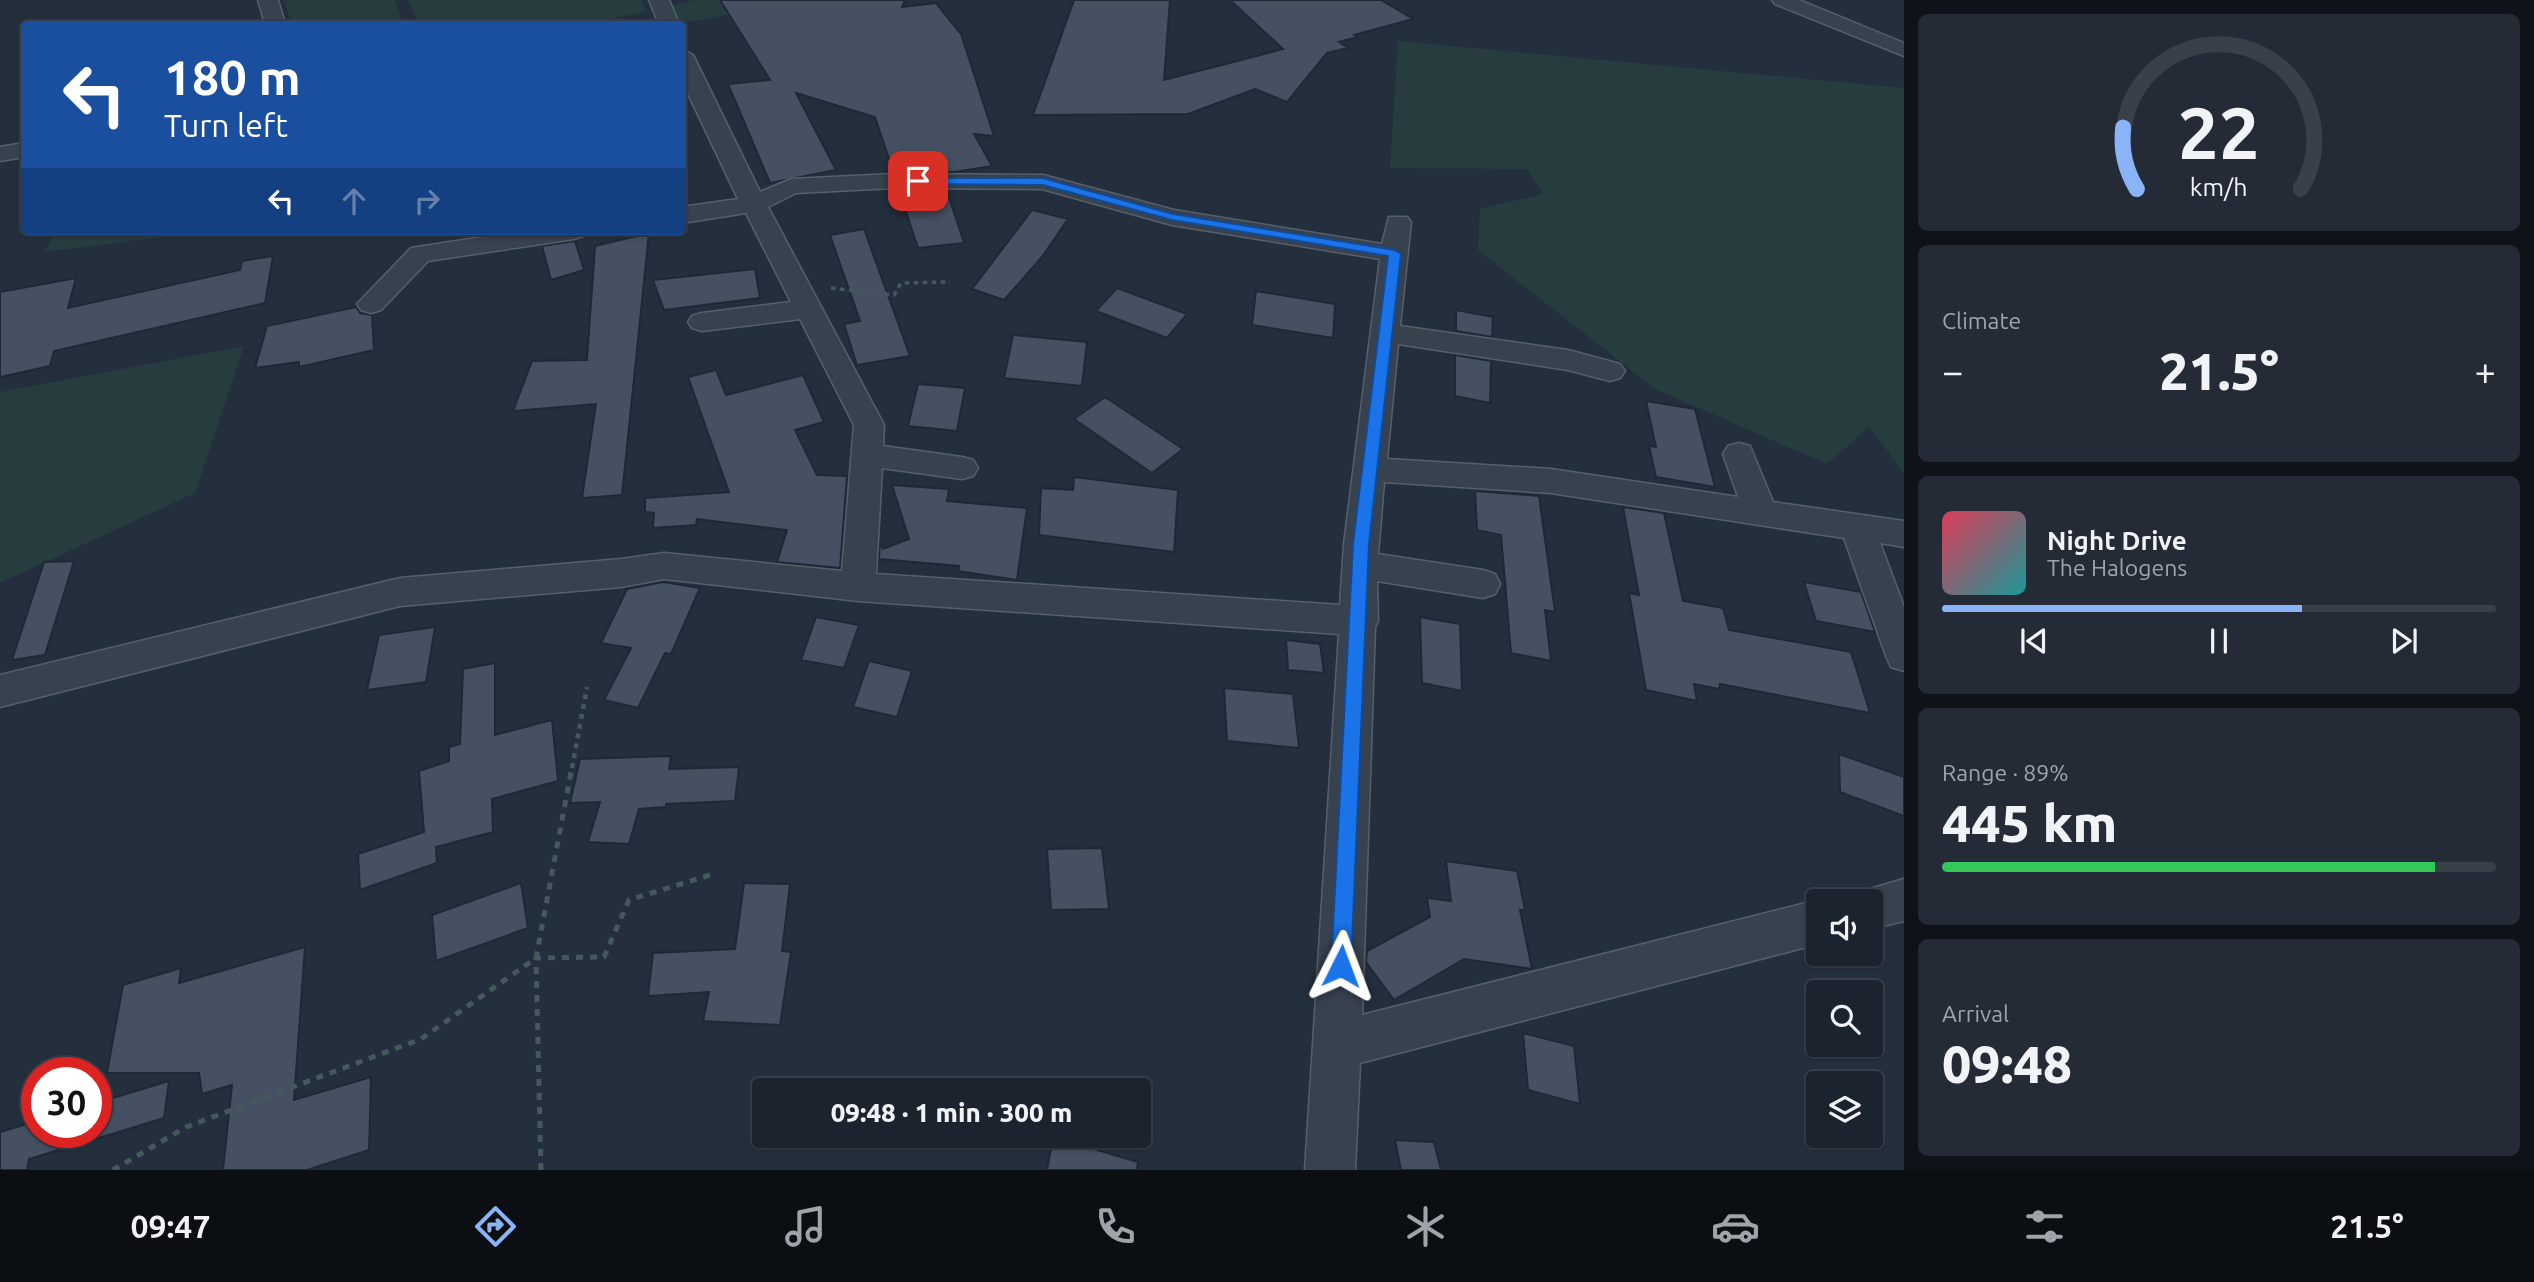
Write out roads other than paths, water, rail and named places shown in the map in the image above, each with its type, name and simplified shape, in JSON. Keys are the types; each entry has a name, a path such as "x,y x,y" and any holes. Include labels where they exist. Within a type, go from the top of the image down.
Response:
{"street":[{"path":"268,0 274,21"},
{"path":"659,0 668,21"},
{"path":"1782,0 1904,50"},
{"path":"686,64 716,132 869,425 858,587"},
{"path":"0,154 21,150"},
{"path":"686,214 754,204 791,186 893,181 1043,182 1172,217 1395,254"},
{"path":"1330,1170 1361,565 1398,222"},
{"path":"372,304 420,254 547,235"},
{"path":"702,323 808,309"},
{"path":"1386,333 1568,360 1610,371"},
{"path":"1739,454 1760,512"},
{"path":"867,455 962,468"},
{"path":"1370,470 1551,481 1904,534"},
{"path":"1857,527 1904,656"},
{"path":"1361,565 1483,584"},
{"path":"0,691 136,654 400,592 664,566 858,587 1360,621"},
{"path":"1883,905 1904,900"},
{"path":"1337,1045 1806,925"}]}
